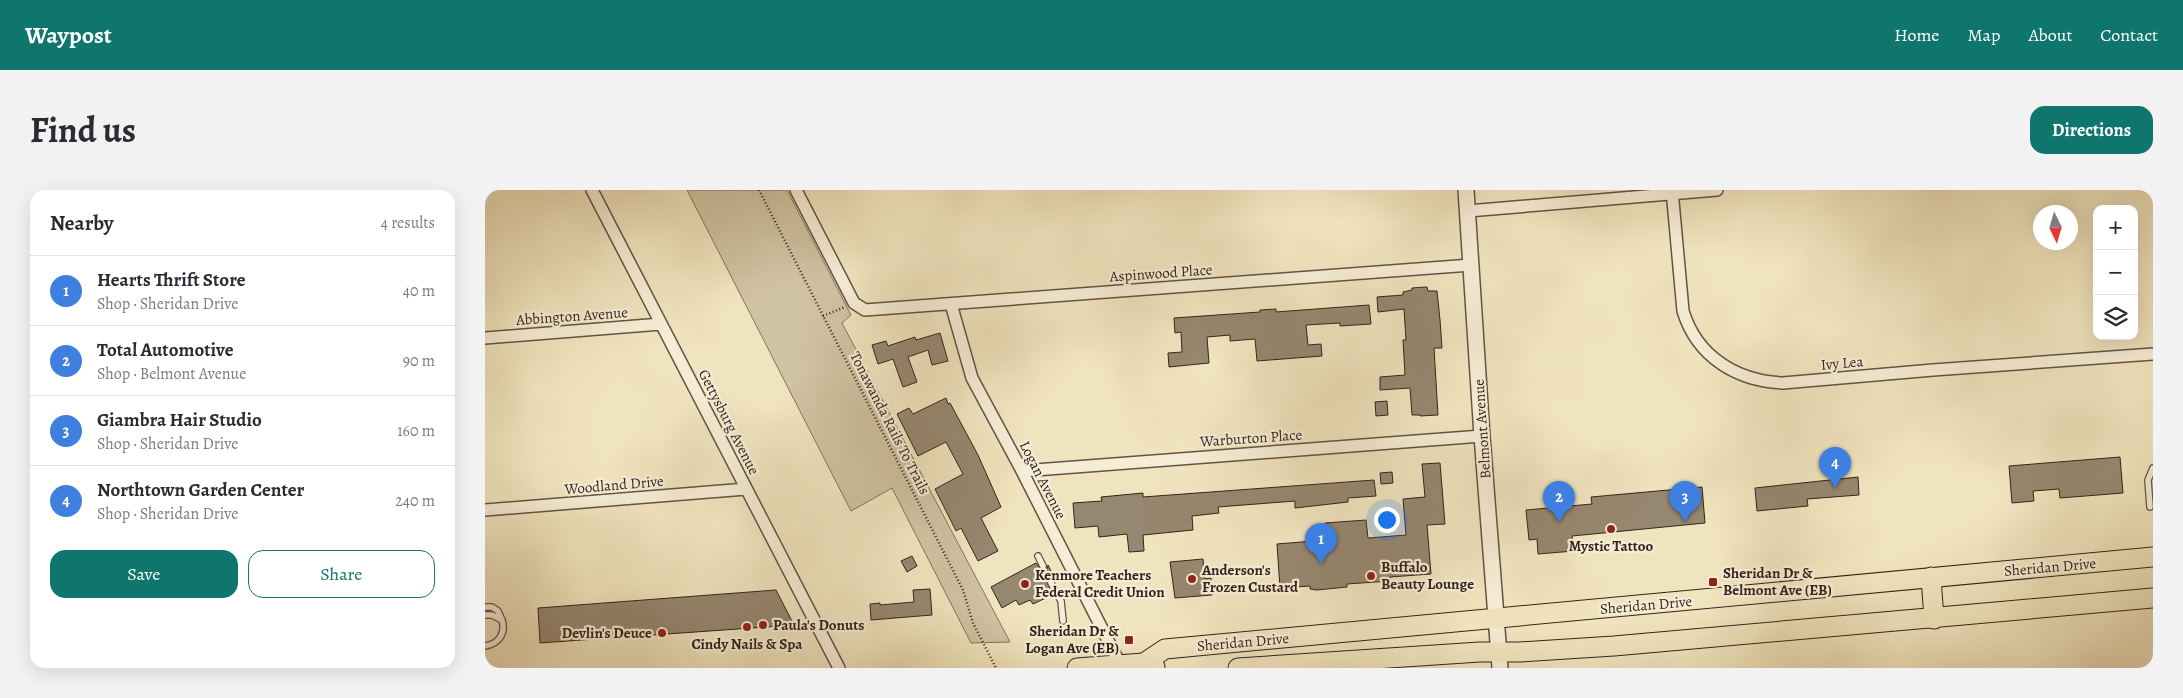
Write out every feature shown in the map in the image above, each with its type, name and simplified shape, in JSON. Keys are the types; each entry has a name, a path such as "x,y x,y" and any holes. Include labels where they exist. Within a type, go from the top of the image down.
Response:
{"main road":[{"name":"Sheridan Drive","path":"1077,668 1150,665 1165,649 2153,557"},
{"path":"1931,577 1934,619"},
{"name":"Sheridan Drive","path":"1238,668 1500,660 1615,646 2153,598"}],"street":[{"name":"Gettysburg Avenue","path":"592,190 839,668"},
{"path":"796,190 854,304"},
{"name":"Belmont Avenue","path":"1466,190 1482,436 1500,660"},
{"path":"1467,211 1672,192 1717,190"},
{"name":"Ivy Lea","path":"1672,192 1683,311 1687,326 1695,339 1718,362 1732,371 1749,378 1783,383 2153,354"},
{"name":"Aspinwood Place","path":"854,304 865,310 1471,265"},
{"name":"Logan Avenue","path":"951,304 972,378 1022,471 1121,666"},
{"name":"Abbington Avenue","path":"485,338 661,324"},
{"name":"Warburton Place","path":"1022,471 1482,436"},
{"name":"Woodland Drive","path":"485,510 746,489"}],"lane":[{"path":"2151,506 2148,480 2153,468"},
{"path":"1037,556 1043,566"},
{"path":"1051,584 1061,601 1063,621"},
{"path":"485,607 492,607 498,610 504,627 503,635 497,641 485,646"},
{"path":"485,615 492,615 502,620"}],"path":[{"name":"Tonawanda Rails To Trails","path":"759,190 963,590 973,623 996,668"},
{"path":"823,316 854,304"}],"shaded area":[{"path":"687,190 787,190 851,315 842,323 1010,642 971,643 892,488 851,511"}],"building":[{"path":"1427,287 1428,291 1437,291 1442,348 1434,348 1438,415 1420,416 1412,415 1410,388 1380,390 1380,377 1405,375 1403,340 1406,340 1404,309 1378,312 1377,297 1403,295 1403,292 1412,290 1412,288"},
{"path":"1369,305 1371,324 1340,326 1340,323 1306,325 1308,345 1321,344 1322,356 1257,361 1255,339 1230,341 1230,335 1207,337 1209,363 1169,367 1168,353 1182,352 1181,332 1175,333 1174,318 1260,312 1260,310 1276,309 1276,312"},
{"path":"940,333 948,361 932,365 928,350 908,357 917,382 903,387 893,359 878,364 872,345 886,341 888,346 915,337 916,340"},
{"path":"946,398 978,455 1001,507 981,518 998,551 978,561 961,528 956,531 935,489 963,474 946,442 918,456 897,414 909,408 913,414"},
{"path":"1387,401 1388,415 1376,416 1375,402"},
{"path":"2120,457 2123,493 2060,498 2059,489 2033,491 2034,501 2012,503 2009,466"},
{"path":"1440,463 1445,524 1427,525 1431,574 1390,577 1390,581 1347,584 1347,587 1317,590 1310,589 1310,586 1280,588 1277,544 1326,540 1325,523 1366,520 1368,538 1406,535 1403,499 1425,497 1422,464"},
{"path":"1392,472 1393,483 1381,484 1380,473"},
{"path":"1858,477 1859,495 1807,499 1808,506 1757,511 1755,488"},
{"path":"1374,480 1376,496 1348,498 1348,502 1295,508 1295,501 1218,507 1219,513 1192,516 1193,530 1143,535 1144,551 1129,552 1127,534 1099,537 1098,526 1075,528 1073,503 1102,501 1101,497 1143,493 1143,497"},
{"path":"1702,487 1705,523 1572,536 1574,551 1538,554 1537,539 1529,540 1526,510 1592,504 1591,497"},
{"path":"912,556 917,566 907,572 901,561"},
{"name":"Anderson's Frozen Custard","path":"1203,559 1205,579 1211,578 1212,595 1175,598 1170,562"},
{"name":"Kenmore Teachers Federal Credit Union","path":"1036,563 1042,571 1047,569 1048,565 1056,581 1052,578 1047,581 1052,595 1033,604 1030,600 1019,605 1016,600 1002,608 991,587"},
{"path":"930,589 932,615 871,620 870,604 914,602 913,590"},
{"path":"776,590 794,625 540,643 538,608"}],"place":[{"name":"Northtown Garden Center","path":"1835,488"},
{"name":"Total Automotive","path":"1559,522"},
{"name":"Giambra Hair Studio","path":"1685,522"},
{"name":"Mystic Tattoo","path":"1611,529"},
{"name":"Hearts Thrift Store","path":"1321,564"},
{"name":"Buffalo Beauty Lounge","path":"1371,576"},
{"name":"Anderson's Frozen Custard","path":"1192,579"},
{"name":"Sheridan Dr & Belmont Ave (EB)","path":"1713,582"},
{"name":"Kenmore Teachers Federal Credit Union","path":"1025,584"},
{"name":"Paula's Donuts","path":"763,625"},
{"name":"Cindy Nails & Spa","path":"747,627"},
{"name":"Devlin's Deuce","path":"662,633"},
{"name":"Sheridan Dr & Logan Ave (EB)","path":"1129,640"}]}
